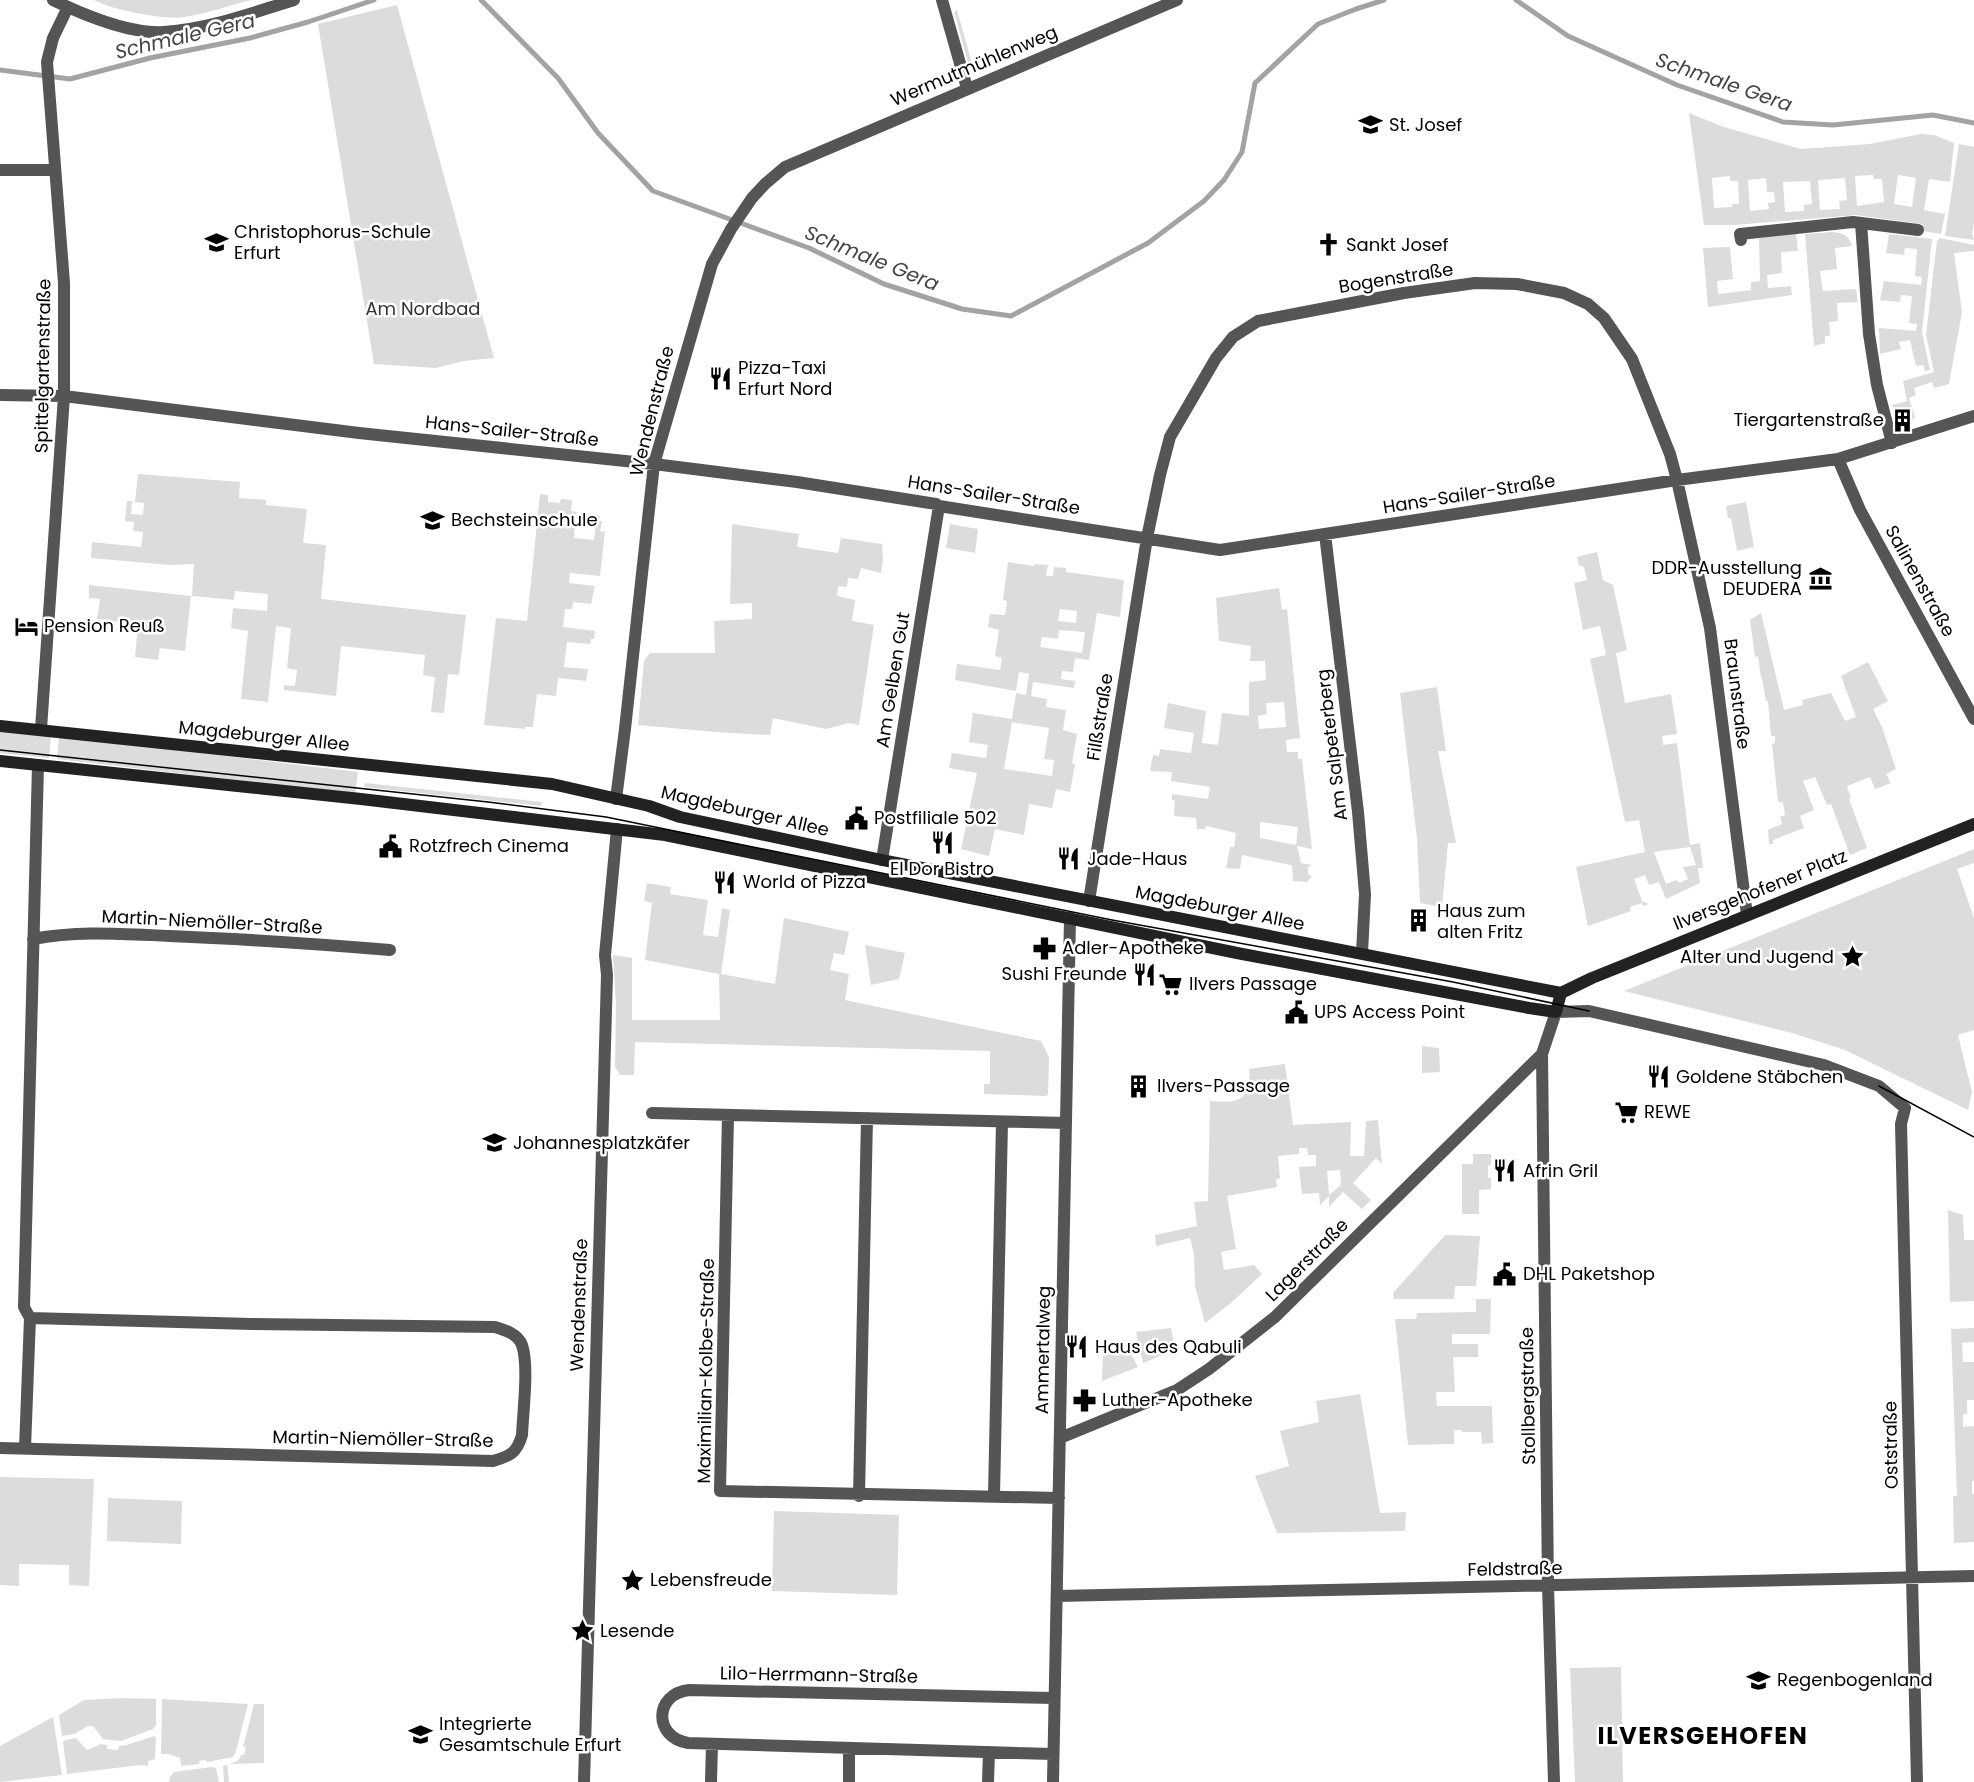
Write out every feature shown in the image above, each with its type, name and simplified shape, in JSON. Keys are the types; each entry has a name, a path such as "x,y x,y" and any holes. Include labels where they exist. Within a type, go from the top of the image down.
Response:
{"main road":[{"name":"Magdeburger Allee","path":"0,726 552,784 649,806 680,816 882,860 1562,993"},
{"path":"0,761 665,835 1237,953 1556,1012 1562,993"},
{"name":"Ilversgehofener Platz","path":"1562,993 1592,978 1974,824"}],"street":[{"path":"53,0 111,23 163,32 219,23 294,0"},
{"path":"942,0 967,88"},
{"name":"Wermutmühlenweg","path":"785,167 1177,0"},
{"name":"Spittelgartenstraße","path":"41,729 64,396 64,283 47,62 53,38 68,7"},
{"name":"Wendenstraße","path":"616,799 654,464 712,264 742,212 765,184 785,167"},
{"path":"0,170 55,170"},
{"path":"1741,240 1740,234 1853,222 1918,230"},
{"path":"1861,223 1869,334 1877,385 1892,443"},
{"name":"Bogenstraße","path":"1147,538 1170,438 1216,358 1233,337 1258,321 1404,293 1465,284 1517,284 1564,293 1588,304 1604,318 1632,359 1670,454 1677,480"},
{"name":"Hans-Sailer-Straße","path":"0,395 64,396 359,434 654,464 797,482 1220,550 1677,480 1838,459 1974,416"},
{"name":"Salinenstraße","path":"1838,459 1860,510 1974,719"},
{"name":"Braunstraße","path":"1677,480 1710,628 1747,915"},
{"name":"Am Gelben Gut","path":"882,860 939,506"},
{"name":"Am Salpeterberg","path":"1325,534 1358,812 1365,894 1362,953"},
{"name":"Filßstraße","path":"1089,901 1147,538"},
{"path":"25,1448 30,1318 24,1307 38,765"},
{"name":"Wendenstraße","path":"584,1782 607,975 605,956 617,829"},
{"name":"Ammertalweg","path":"1053,1782 1070,918"},
{"name":"Martin-Niemöller-Straße","path":"33,939 60,934 124,934 261,940 390,950"},
{"name":"Oststraße","path":"1556,1012 1589,1011 1824,1065 1879,1086 1905,1108 1901,1124 1917,1782"},
{"name":"Stollbergstraße","path":"1554,1782 1548,1586 1542,1054 1556,1012"},
{"name":"Lagerstraße","path":"1060,1438 1177,1390 1209,1369 1275,1317 1542,1054"},
{"path":"652,1113 1066,1123"},
{"name":"Maximilian-Kolbe-Straße","path":"728,1115 720,1491 859,1496 1059,1498"},
{"path":"859,1496 867,1119"},
{"path":"994,1496 1002,1122"},
{"name":"Martin-Niemöller-Straße","path":"0,1448 493,1461 510,1456 519,1446 522,1435 525,1363 521,1343 511,1332 495,1327 30,1318"},
{"name":"Feldstraße","path":"1057,1596 1974,1576"},
{"name":"Lilo-Herrmann-Straße","path":"1053,1754 680,1742 667,1732 662,1716 668,1700 674,1695 689,1690 1054,1698"},
{"path":"711,1782 712,1744"},
{"path":"849,1748 849,1782"},
{"path":"988,1782 989,1752"}],"green space":[{"path":"94,0 252,0 201,14 175,18 125,11"},
{"name":"Am Nordbad","path":"397,5 494,358 463,361 436,368 374,364 318,24"},
{"path":"957,10 971,60 968,62 954,12"},
{"path":"1689,113 1724,127 1801,149 1870,144 1921,134 1934,135 1954,143 1950,182 1929,179 1924,210 1945,214 1941,234 1922,231 1922,224 1856,215 1734,225 1704,225","holes":["1873,175 1874,179 1882,179 1884,202 1857,206 1855,176","1898,175 1916,178 1912,207 1894,204","1730,176 1730,181 1738,181 1739,204 1732,204 1732,207 1714,208 1712,178","1766,178 1767,192 1774,192 1775,202 1768,203 1769,209 1750,211 1748,180","1845,178 1847,200 1839,201 1840,209 1820,210 1818,180","1810,181 1812,204 1804,205 1804,211 1785,212 1783,182"]},
{"path":"1959,144 1974,147 1972,234 1974,240 1945,236"},
{"path":"1832,232 1845,235 1852,246 1835,248 1837,269 1820,271 1823,291 1856,289 1858,302 1837,303 1838,321 1829,322 1830,336 1825,336 1825,343 1814,346 1805,234"},
{"path":"1796,233 1798,251 1781,252 1782,273 1767,275 1768,288 1791,286 1792,295 1708,307 1703,248 1730,247 1733,279 1717,281 1718,294 1751,290 1751,282 1760,281 1759,238"},
{"path":"1889,234 1932,239 1922,332 1930,370 1925,371 1923,365 1916,366 1910,340 1899,342 1901,349 1880,354 1879,328 1916,331 1917,324 1909,323 1912,296 1901,295 1900,302 1880,300 1884,281 1921,285 1922,277 1915,276 1917,249 1905,248 1904,255 1886,253"},
{"path":"1940,238 1974,245 1974,251 1954,253 1962,312 1949,384 1934,388 1932,382 1914,388 1916,395 1909,398 1915,418 1910,421 1908,415 1896,419 1892,405 1907,401 1903,381 1934,372 1926,335 1937,241"},
{"path":"138,474 240,482 239,498 266,500 266,505 307,509 303,543 326,545 321,599 466,615 459,675 448,674 444,713 431,712 435,677 423,675 425,655 341,646 336,696 284,690 284,685 295,686 297,670 287,668 291,628 276,626 268,702 241,699 248,631 231,628 233,608 267,611 268,594 235,591 234,600 192,596 194,564 170,565 91,558 92,542 141,547 143,532 133,531 134,522 125,521 127,501 132,501 131,514 143,515 144,503 135,502"},
{"path":"540,494 548,495 548,502 560,503 561,499 572,500 571,511 578,512 576,513 574,538 594,540 597,515 600,516 599,521 602,521 600,531 605,532 600,576 570,573 569,583 595,586 591,604 573,602 572,609 565,609 563,627 595,631 594,639 591,639 590,644 567,642 564,667 588,669 586,681 558,678 556,696 537,694 533,727 525,727 525,729 484,725 496,618 527,621"},
{"path":"1746,502 1754,547 1737,551 1731,518 1728,518 1726,506"},
{"path":"732,524 799,534 797,547 838,553 841,538 882,544 881,573 861,568 858,579 848,578 847,587 838,586 837,596 855,600 852,621 874,625 859,725 849,723 826,729 773,718 770,735 638,725 644,661 650,653 715,653 714,621 752,619 752,603 730,604"},
{"path":"950,524 978,529 975,553 946,548"},
{"path":"1597,552 1603,580 1613,585 1627,650 1616,653 1625,703 1671,694 1677,734 1662,736 1663,745 1677,743 1690,845 1700,843 1703,868 1698,868 1700,883 1666,899 1659,882 1649,885 1645,875 1634,879 1642,901 1649,904 1643,906 1642,903 1630,907 1631,911 1588,926 1576,867 1645,852 1639,820 1625,822 1590,659 1606,655 1600,626 1583,630 1574,583 1587,580 1584,567 1579,565 1577,557","holes":["1690,847 1696,865 1683,867 1688,879 1679,883 1677,880 1666,884 1654,852"]},
{"path":"1008,562 1034,566 1035,564 1048,565 1046,576 1053,576 1054,567 1066,568 1066,572 1124,580 1120,617 1097,613 1089,660 1075,658 1073,672 1062,671 1061,679 1075,681 1074,688 1033,682 1031,696 1047,699 1046,707 1066,710 1063,730 1077,734 1070,792 1056,789 1052,808 1029,804 1024,835 995,829 989,856 961,849 977,773 949,768 952,753 986,758 988,745 969,742 973,713 1012,719 1016,693 1026,695 1029,674 1019,672 1016,691 955,680 957,664 1000,670 1002,658 995,656 999,630 988,627 990,614 1005,615 1007,601 1003,600","holes":["1060,609 1077,611 1076,623 1058,621","1059,630 1085,632 1082,653 1040,647 1042,637 1058,639","1012,722 1049,728 1044,759 1054,760 1052,776 1004,769"]},
{"path":"89,585 191,596 185,651 160,648 158,660 135,657 138,624 97,619 100,599 89,598"},
{"path":"1279,588 1282,610 1287,609 1300,738 1286,740 1287,752 1298,752 1298,759 1302,759 1312,849 1297,846 1301,863 1312,865 1308,867 1308,875 1312,876 1307,882 1293,881 1290,865 1242,855 1240,869 1226,868 1230,847 1234,847 1236,833 1206,826 1205,829 1197,829 1196,818 1174,816 1175,801 1172,800 1172,794 1208,799 1210,787 1171,781 1172,772 1150,771 1153,755 1159,756 1160,749 1191,753 1194,733 1164,728 1168,703 1206,711 1202,743 1218,745 1222,713 1249,716 1249,682 1266,680 1265,661 1250,661 1251,646 1219,641 1216,598","holes":["1284,702 1286,727 1259,729 1258,716 1267,714 1266,703","1260,822 1298,827 1296,845 1260,838"]},
{"path":"1761,613 1784,710 1803,705 1802,700 1831,693 1845,721 1856,717 1841,676 1868,662 1888,701 1873,709 1882,727 1896,769 1886,774 1891,783 1875,789 1870,777 1847,786 1851,798 1849,799 1867,848 1850,855 1831,804 1827,805 1815,777 1803,781 1814,810 1800,816 1804,828 1773,840 1773,844 1769,844 1768,830 1782,824 1780,817 1785,815 1783,802 1778,802 1772,744 1775,743 1775,736 1771,736 1768,701 1766,701 1758,656 1755,657 1750,620"},
{"path":"1437,687 1446,751 1438,751 1456,843 1448,843 1442,907 1420,903 1417,839 1400,693"},
{"path":"0,730 51,735 49,758 0,753"},
{"path":"59,736 358,772 355,794 57,759"},
{"path":"365,783 542,802 541,806 364,787"},
{"path":"1974,849 1974,863 1957,869 1974,918 1974,1030 1958,1035 1972,1092 1968,1110 1845,1050 1792,1033 1624,991"},
{"path":"647,883 671,887 670,894 708,900 703,935 718,937 722,908 730,910 721,974 775,984 784,918 849,932 844,955 834,953 830,970 849,974 845,1000 1041,1041 1049,1057 1048,1095 984,1094 984,1084 990,1084 990,1051 635,1042 634,1075 620,1075 615,1067 616,1006 613,955 632,958 632,1020 720,1020 719,974 645,960 652,903 644,901"},
{"path":"865,945 905,953 899,979 871,985"},
{"path":"1422,1046 1439,1048 1440,1072 1422,1073"},
{"path":"1285,1064 1293,1125 1351,1122 1350,1156 1364,1156 1366,1121 1378,1120 1382,1164 1376,1158 1353,1183 1371,1200 1362,1209 1343,1192 1329,1207 1329,1196 1320,1205 1319,1193 1302,1194 1299,1167 1316,1166 1316,1155 1308,1155 1307,1148 1299,1148 1299,1154 1278,1156 1280,1178 1276,1179 1277,1187 1227,1196 1236,1249 1221,1252 1224,1270 1254,1265 1262,1274 1205,1323 1195,1286 1194,1254 1190,1238 1156,1246 1155,1235 1197,1226 1194,1202 1208,1201 1210,1101 1228,1102 1241,1098 1248,1088 1249,1069","holes":["1340,1170 1341,1185 1329,1195 1327,1171"]},
{"path":"1473,1154 1491,1154 1488,1178 1491,1178 1491,1189 1479,1190 1479,1214 1462,1214 1462,1164 1473,1164"},
{"path":"1948,1210 1963,1215 1964,1240 1974,1240 1974,1301 1950,1302"},
{"path":"1445,1235 1480,1236 1476,1286 1455,1286 1454,1299 1394,1299 1393,1293"},
{"path":"1476,1299 1491,1299 1490,1334 1452,1334 1452,1344 1478,1344 1478,1357 1453,1357 1455,1392 1436,1392 1437,1406 1492,1406 1493,1443 1482,1444 1481,1432 1454,1430 1454,1444 1408,1445 1395,1319 1416,1319 1417,1313 1476,1312"},
{"path":"1171,1328 1175,1350 1143,1363 1136,1332"},
{"path":"1974,1328 1974,1342 1962,1343 1963,1362 1974,1362 1974,1400 1967,1400 1967,1414 1963,1414 1963,1427 1974,1426 1972,1494 1974,1494 1974,1542 1954,1543 1953,1496 1957,1496 1951,1329"},
{"path":"1128,1348 1138,1367 1102,1381 1103,1352"},
{"path":"1360,1394 1380,1513 1406,1512 1405,1531 1277,1533 1255,1476 1289,1466 1280,1431 1319,1422 1316,1401"},
{"path":"0,1477 94,1479 89,1586 69,1585 69,1565 19,1564 19,1586 0,1585"},
{"path":"108,1498 182,1501 181,1544 107,1541"},
{"path":"774,1511 899,1515 897,1595 772,1591"},
{"path":"1621,1667 1623,1782 1575,1782 1570,1668"},
{"path":"156,1699 156,1725 153,1729 121,1741 103,1739 93,1726 62,1736 59,1715 84,1700"},
{"path":"162,1699 248,1704 233,1757 207,1762 206,1760 199,1761 199,1764 181,1766 180,1758 161,1754"},
{"path":"254,1704 264,1704 264,1763 229,1764 238,1761 241,1755 244,1755 246,1747 243,1747"},
{"path":"53,1717 62,1775 0,1782 0,1746"},
{"path":"154,1736 156,1738 155,1759 148,1761 148,1766 139,1765 67,1774 63,1742 65,1740 76,1738 87,1750 101,1744 107,1745 107,1749 118,1750 119,1746"},
{"path":"227,1765 229,1782 224,1782 223,1766"},
{"path":"216,1768 219,1782 169,1782 174,1772"}],"waterway":[{"name":"Schmale Gera","path":"0,70 70,79 150,58 250,38 374,0"},
{"name":"Schmale Gera","path":"481,0 558,78 598,133 653,191 809,248 884,284 962,309 1011,316 1148,243 1204,201 1224,180 1242,152 1255,83 1318,24 1384,0"},
{"name":"Schmale Gera","path":"1516,0 1568,36 1677,85 1783,122 1833,125 1933,115 1974,123"}],"tram line":[{"path":"0,750 488,802 606,817 1112,920 1453,982 1589,1011"},
{"path":"1879,1086 1974,1137"}],"place":[{"name":"St. Josef","path":"1371,125"},
{"name":"Christophorus-Schule Erfurt","path":"216,242"},
{"name":"Sankt Josef","path":"1328,245"},
{"name":"Pizza-Taxi Erfurt Nord","path":"720,378"},
{"name":"Tiergartenstraße","path":"1902,420"},
{"name":"Bechsteinschule","path":"433,520"},
{"name":"DDR-Ausstellung DEUDERA","path":"1820,578"},
{"name":"Pension Reuß","path":"26,626"},
{"name":"Postfiliale 502","path":"856,818"},
{"name":"El Dor Bistro","path":"942,843"},
{"name":"Rotzfrech Cinema","path":"391,846"},
{"name":"Jade-Haus","path":"1069,859"},
{"name":"World of Pizza","path":"725,882"},
{"name":"Haus zum alten Fritz","path":"1419,921"},
{"name":"Adler-Apotheke","path":"1044,948"},
{"name":"Alter und Jugend","path":"1852,957"},
{"name":"Sushi Freunde","path":"1145,974"},
{"name":"Ilvers Passage","path":"1171,984"},
{"name":"UPS Access Point","path":"1296,1012"},
{"name":"Goldene Stäbchen","path":"1658,1077"},
{"name":"Ilvers-Passage","path":"1139,1086"},
{"name":"REWE","path":"1626,1112"},
{"name":"Johannesplatzkäfer","path":"495,1143"},
{"name":"Afrin Gril","path":"1505,1171"},
{"name":"DHL Paketshop","path":"1505,1274"},
{"name":"Haus des Qabuli","path":"1077,1347"},
{"name":"Luther-Apotheke","path":"1084,1400"},
{"name":"Lebensfreude","path":"632,1580"},
{"name":"Lesende","path":"582,1631"},
{"name":"Regenbogenland","path":"1759,1680"},
{"name":"Integrierte Gesamtschule Erfurt","path":"421,1734"}],"district":[{"name":"ILVERSGEHOFEN","path":"1703,1736"}]}
